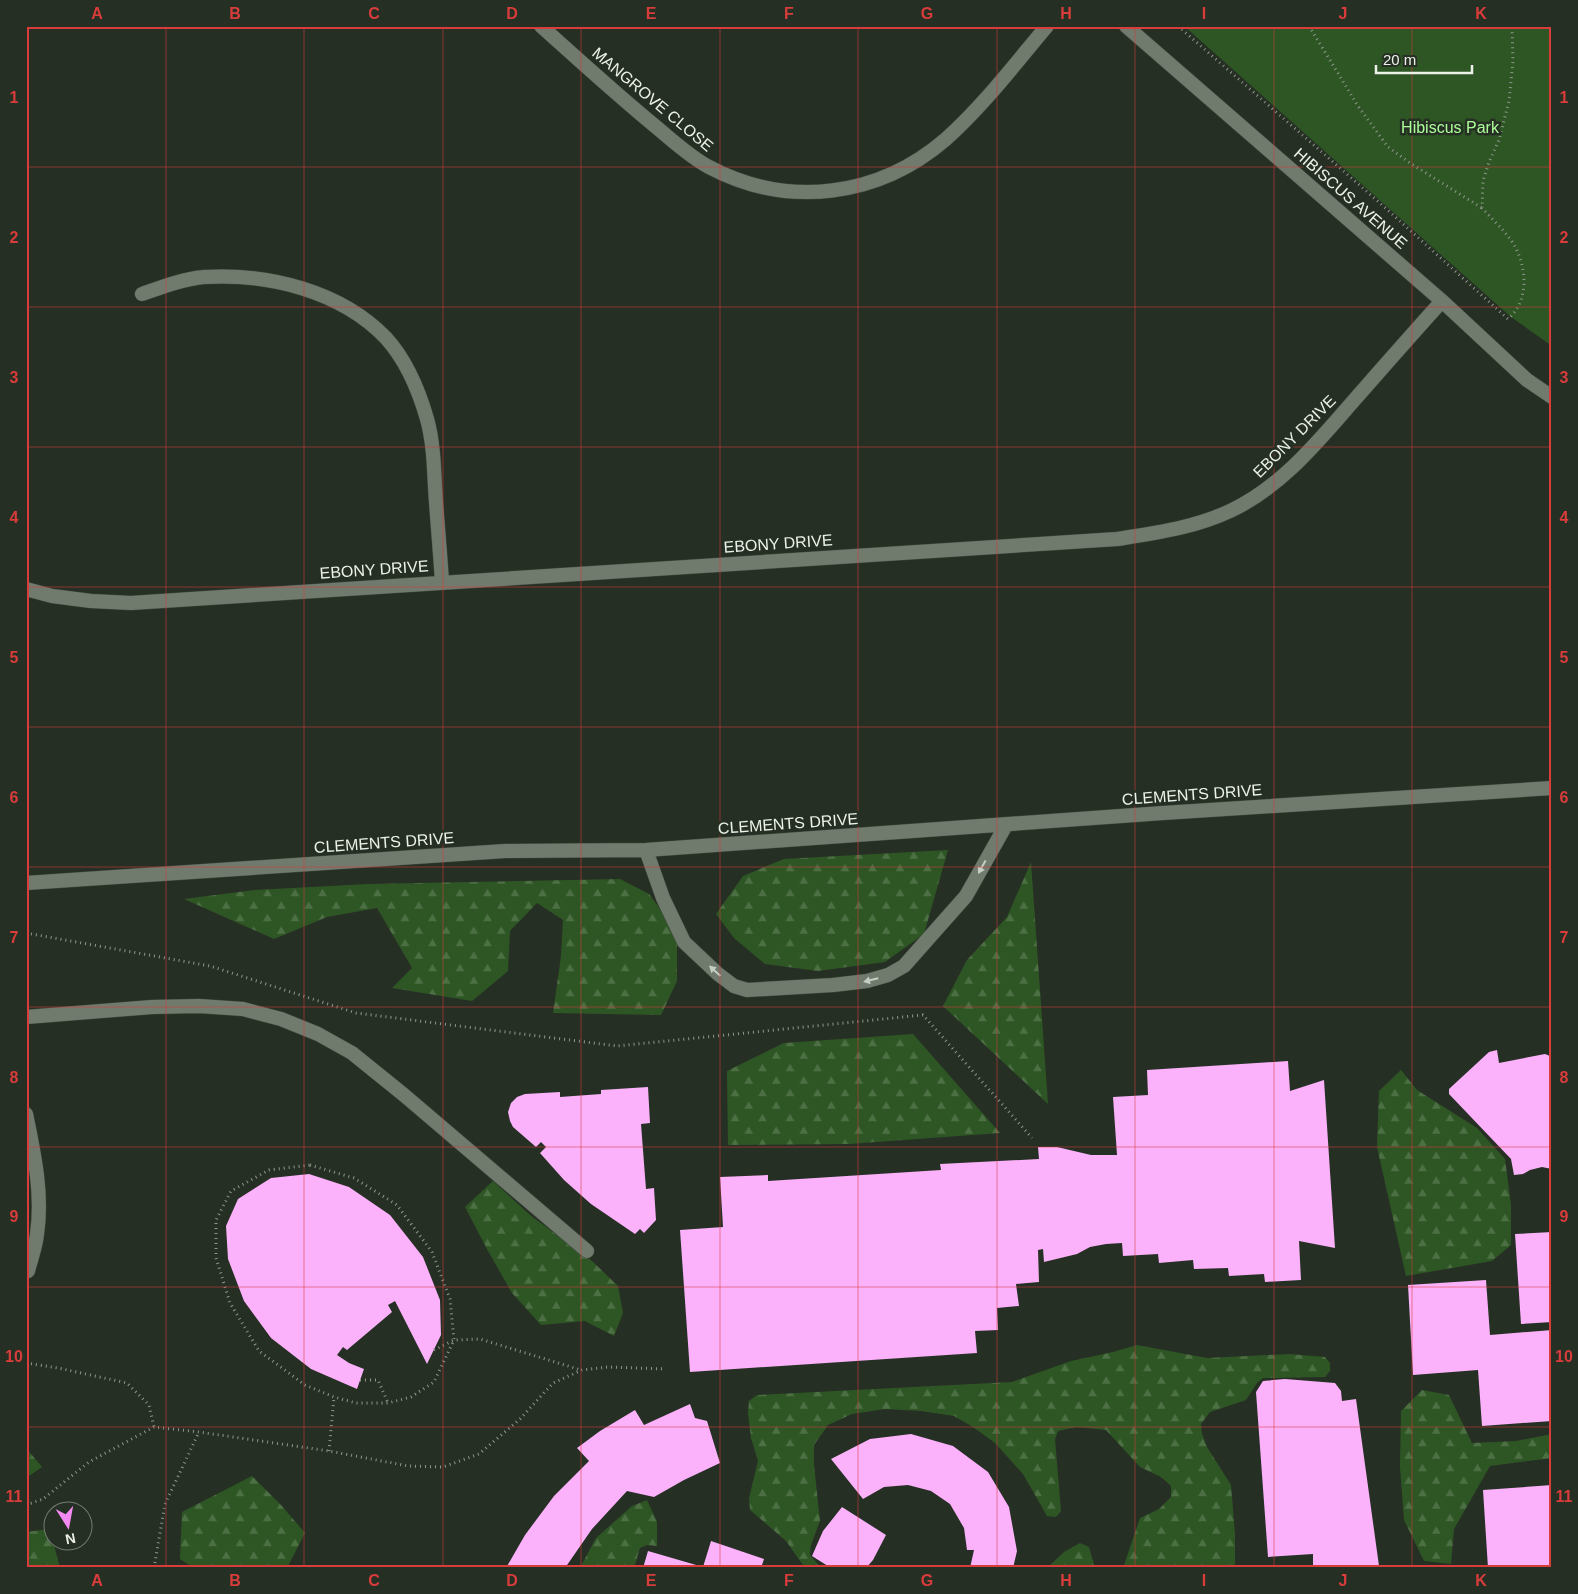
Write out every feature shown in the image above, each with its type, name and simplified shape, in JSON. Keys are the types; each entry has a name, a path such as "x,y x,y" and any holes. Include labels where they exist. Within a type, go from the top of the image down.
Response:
{"street":[{"name":"MANGROVE CLOSE","path":"541,26 639,113 708,167 749,185 795,193 823,192 858,186 890,175 917,160 945,139 975,110 1047,26"},
{"name":"HIBISCUS AVENUE","path":"1126,26 1442,301 1527,380 1552,397"},
{"path":"142,294 173,283 203,277 265,280 300,287 328,298 370,324 387,339 407,369 418,392 428,421 433,458 442,582"},
{"name":"EBONY DRIVE","path":"26,589 52,596 90,601 131,603 1116,539 1160,533 1196,524 1231,511 1266,490 1294,465 1332,426 1442,301"},
{"name":"CLEMENTS DRIVE","path":"26,883 505,851 646,850 1552,788"},
{"path":"646,850 664,898 684,942 718,974 734,986 747,990 834,985 868,981 888,975 904,966 966,896 1006,825"},
{"path":"26,1017 152,1007 199,1006 243,1009 281,1019 318,1034 352,1054 404,1095 587,1251"},
{"path":"26,1114 35,1162 39,1198 37,1234 28,1272"}],"path":[{"path":"1178,26 1508,319 1520,303 1524,292 1521,260 1513,244 1482,208 1388,147 1358,106 1309,26"},
{"path":"1482,208 1484,181 1489,162 1499,140 1509,101 1513,61 1512,26"},
{"path":"26,933 210,966 356,1013 617,1046 923,1015 1032,1138"},
{"path":"310,1165 354,1178 397,1205 432,1252 450,1299 454,1340 434,1382 411,1397 388,1403 356,1403 334,1397 305,1385 258,1351 230,1303 216,1258 216,1220 231,1191 269,1170 310,1165"},
{"path":"434,1350 454,1340 480,1339 582,1370"},
{"path":"26,1363 127,1383 149,1405 154,1427"},
{"path":"26,1505 42,1499 90,1462 154,1427 329,1450 408,1466 443,1467 479,1454 520,1419 553,1383 582,1370 608,1367 666,1369"},
{"path":"360,1380 378,1380 388,1403"},
{"path":"329,1450 334,1397"},
{"path":"154,1568 165,1504 199,1432"}],"green space":[{"name":"Hibiscus Park","path":"1184,26 1552,26 1552,346 1511,317"},
{"path":"948,850 924,934 885,962 818,971 765,964 734,938 716,914 743,876 784,859"},
{"path":"1031,862 1048,1104 943,1006 967,960 1007,917"},
{"path":"620,879 649,894 677,931 677,981 661,1015 553,1013 561,956 563,920 537,903 510,931 508,971 472,1001 392,988 412,968 377,908 327,917 274,939 184,899 255,890 368,884"},
{"path":"913,1034 1000,1133 849,1144 728,1145 727,1071 784,1043"},
{"path":"1401,1070 1417,1090 1477,1128 1505,1159 1511,1205 1511,1245 1492,1261 1406,1276 1377,1147 1379,1091"},
{"path":"493,1181 530,1215 592,1261 618,1286 623,1313 614,1336 585,1321 541,1325 512,1293 465,1207"},
{"path":"1137,1345 1207,1358 1289,1354 1325,1357 1330,1363 1330,1371 1325,1377 1263,1378 1257,1383 1246,1400 1210,1412 1201,1424 1202,1434 1207,1447 1231,1485 1235,1534 1235,1568 1123,1568 1140,1518 1159,1509 1171,1497 1171,1486 1161,1477 1140,1467 1106,1430 1077,1427 1058,1431 1055,1439 1061,1511 1056,1517 1047,1516 1023,1474 995,1443 973,1427 954,1416 921,1411 885,1409 852,1414 828,1425 814,1445 814,1465 820,1521 811,1545 810,1555 821,1568 805,1568 786,1541 750,1510 749,1498 758,1461 751,1438 748,1413 749,1401 757,1395 1012,1382 1071,1361"},
{"path":"1422,1390 1449,1395 1472,1443 1516,1441 1552,1434 1552,1458 1490,1466 1454,1529 1451,1564 1424,1561 1404,1520 1400,1467 1401,1411"},
{"path":"26,1448 42,1467 26,1478"},
{"path":"252,1476 305,1533 287,1568 194,1568 180,1559 182,1512"},
{"path":"647,1500 657,1522 657,1546 647,1545 640,1548 634,1568 580,1568 596,1538 632,1506"},
{"path":"42,1530 42,1552 56,1552 60,1568 26,1568 26,1532"},
{"path":"1080,1543 1089,1547 1095,1568 1047,1568 1064,1552"}],"building":[{"path":"1497,1050 1499,1063 1545,1054 1550,1056 1552,1064 1552,1169 1542,1167 1523,1174 1514,1175 1511,1159 1449,1094 1449,1089 1489,1052"},
{"path":"1288,1061 1290,1091 1324,1080 1335,1248 1299,1241 1301,1280 1265,1282 1264,1274 1229,1276 1228,1268 1194,1269 1193,1260 1159,1263 1158,1254 1123,1256 1122,1243 1090,1247 1077,1254 1044,1262 1043,1249 1038,1250 1039,1282 1016,1284 1019,1306 997,1308 998,1330 975,1331 977,1353 690,1372 680,1230 723,1227 720,1177 768,1175 768,1181 941,1170 940,1164 1039,1159 1038,1147 1057,1147 1091,1155 1117,1155 1113,1097 1148,1095 1147,1070"},
{"path":"648,1087 650,1123 641,1124 646,1189 654,1188 656,1220 644,1233 640,1229 635,1234 591,1204 564,1180 540,1153 546,1147 541,1142 536,1147 513,1127 508,1112 511,1103 517,1097 525,1094 560,1092 560,1097 601,1094 601,1090"},
{"path":"309,1174 349,1187 390,1215 423,1257 440,1300 441,1335 427,1364 395,1301 388,1305 392,1312 347,1350 343,1347 337,1355 349,1363 364,1369 357,1389 311,1369 271,1338 244,1301 228,1259 226,1226 238,1199 271,1178"},
{"path":"1552,1232 1552,1322 1521,1324 1515,1234"},
{"path":"1486,1280 1490,1335 1552,1330 1552,1421 1482,1426 1478,1370 1413,1375 1408,1285"},
{"path":"1285,1379 1335,1383 1341,1391 1342,1401 1356,1399 1379,1566 1365,1568 1313,1568 1313,1554 1268,1557 1256,1392 1263,1381"},
{"path":"690,1404 695,1418 707,1421 720,1463 654,1497 627,1491 592,1529 565,1568 506,1568 525,1535 554,1496 589,1461 577,1448 600,1431 635,1410 644,1425"},
{"path":"911,1434 953,1446 988,1472 1009,1507 1017,1551 1013,1568 970,1568 974,1550 967,1550 964,1528 950,1504 931,1491 908,1485 884,1487 863,1499 831,1459 870,1439"},
{"path":"1552,1485 1552,1568 1488,1568 1483,1490"},
{"path":"842,1507 886,1535 873,1560 866,1568 831,1568 812,1556 823,1531"},
{"path":"711,1541 764,1559 761,1568 643,1568 648,1551 703,1567"}]}
